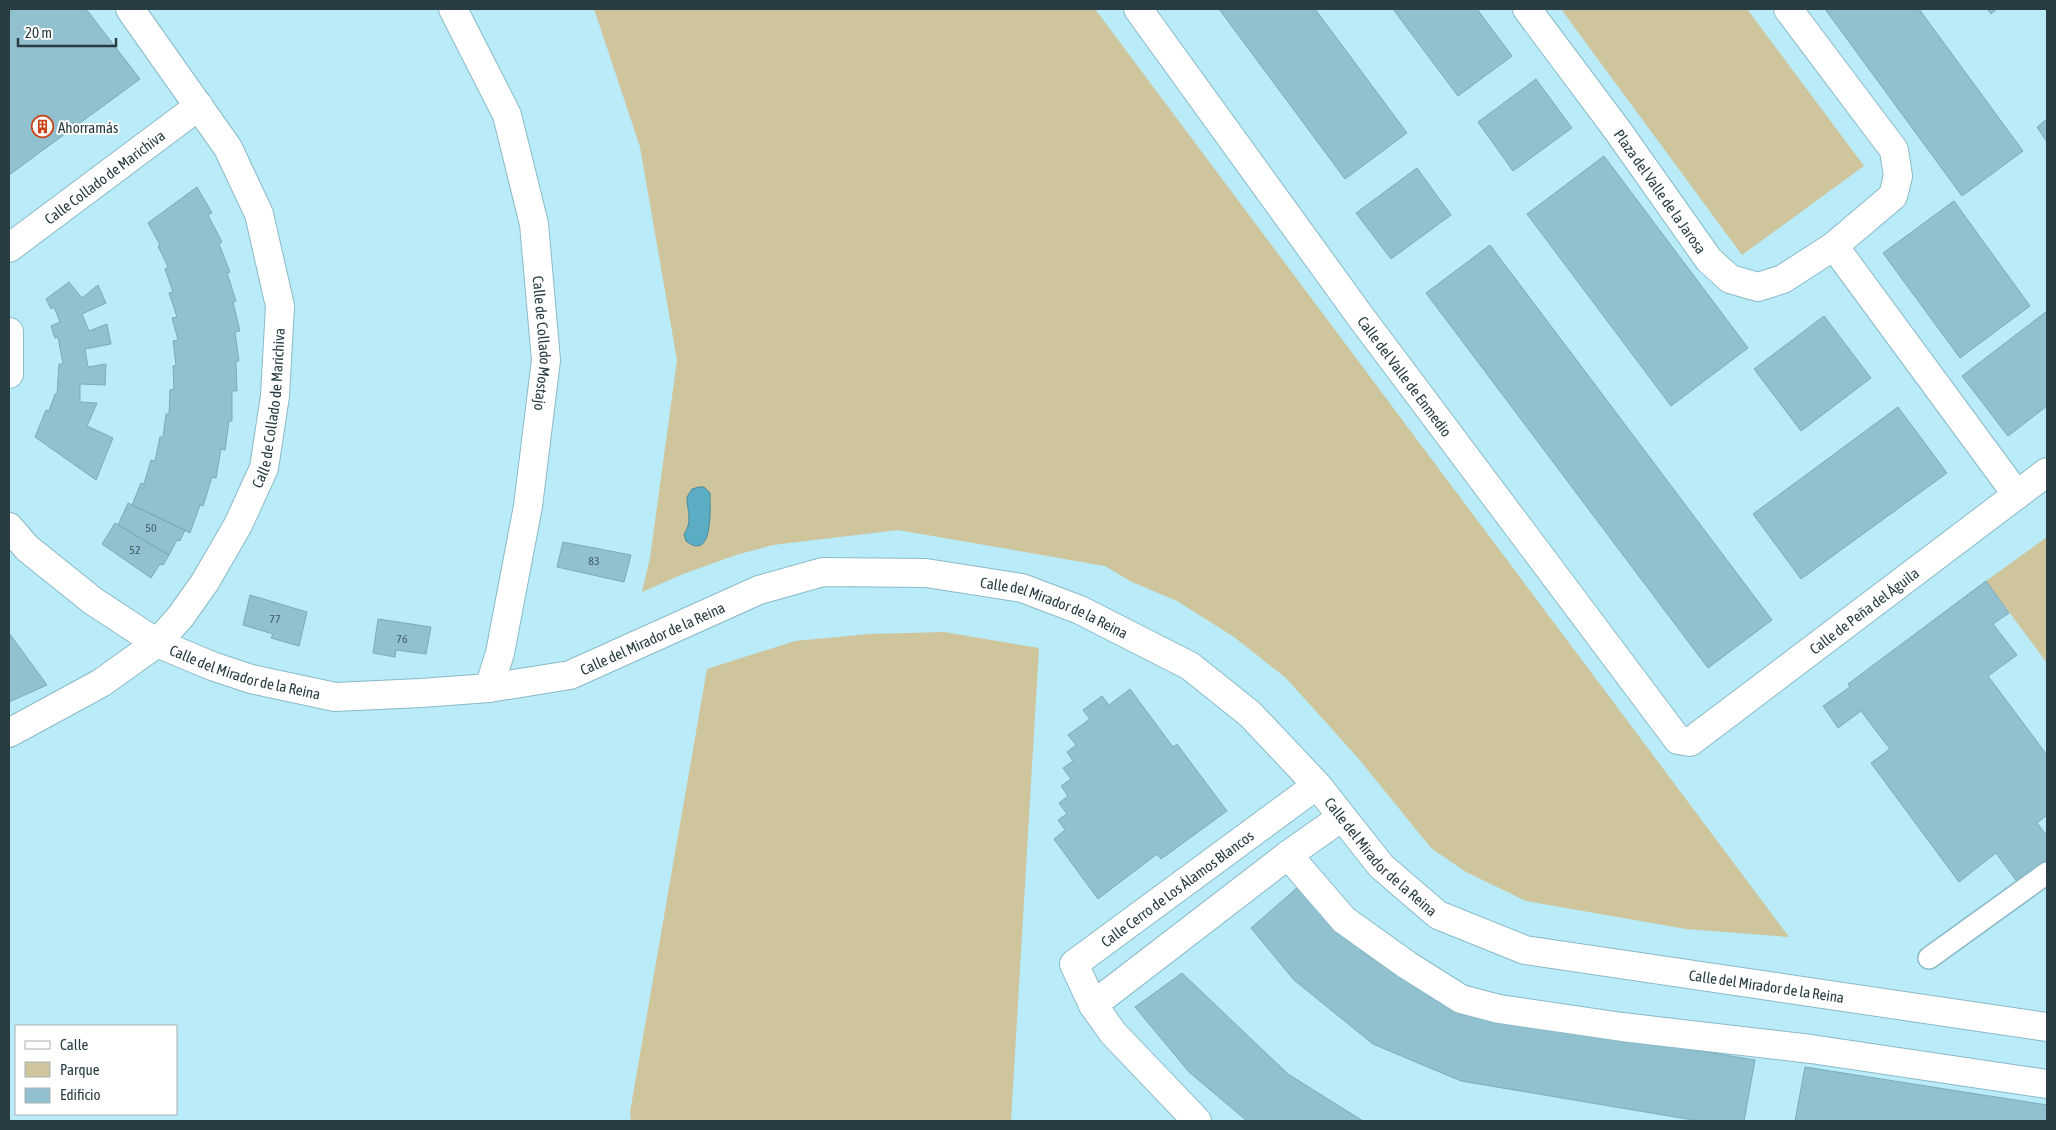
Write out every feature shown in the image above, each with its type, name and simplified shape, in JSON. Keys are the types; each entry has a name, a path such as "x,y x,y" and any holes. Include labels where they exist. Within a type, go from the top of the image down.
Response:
{"street":[{"name":"Calle de Collado de Marichiva","path":"9,732 102,682 156,643 181,616 205,582 238,525 264,468 275,396 280,306 259,214 228,148 130,9"},
{"name":"Calle de Collado Mostajo","path":"453,9 507,115 534,224 546,360 528,506 500,653 489,688"},
{"name":"Calle del Valle de Enmedio","path":"1138,9 1360,316 1678,740"},
{"name":"Plaza del Valle de la Jarosa","path":"1526,9 1618,131 1709,260 1730,279 1758,287 1783,278 1834,246 1893,196 1898,176 1894,150 1788,9"},
{"name":"Calle Collado de Marichiva","path":"9,248 199,106"},
{"path":"1834,246 2016,495"},
{"path":"9,332 9,374"},
{"name":"Calle de Peña del Águila","path":"1678,740 1690,742 2047,472"},
{"name":"Calle del Mirador de la Reina","path":"9,527 27,548 93,601 156,643 212,666 251,679 335,697 421,694 489,688 570,675 759,590 823,572 926,573 1022,588 1080,610 1190,666 1250,714 1317,785 1381,866 1438,915 1525,950 2047,1027"},
{"name":"Calle Cerro de Los Álamos Blancos","path":"1198,1121 1113,1032 1093,1005 1074,964 1317,785"},
{"path":"1093,1005 1288,855 1342,817"},
{"path":"1288,855 1344,920 1407,965 1461,999 1499,1009 1812,1050 2047,1084"},
{"path":"1929,958 2047,873"}],"green space":[{"path":"594,9 1095,9 1789,937 1686,929 1526,901 1466,872 1431,848 1358,758 1286,678 1234,637 1177,601 1132,582 1105,566 898,530 773,545 736,555 683,574 642,592 650,558 677,360 640,147"},
{"path":"1561,9 1747,9 1864,166 1742,255"},
{"path":"2047,537 2047,663 1986,581"},
{"path":"944,632 1039,648 1011,1121 631,1121 630,1112 707,669 795,641 869,634"}],"water":[{"path":"704,487 710,493 710,520 706,539 702,545 695,546 686,541 684,534 689,520 687,497 692,489"}],"building":[{"name":"Ahorramás","path":"9,9 86,9 140,79 9,175"},
{"path":"1219,9 1315,9 1407,133 1345,179"},
{"path":"1393,9 1477,9 1512,56 1458,96"},
{"path":"1825,9 1919,9 2023,151 1962,196"},
{"path":"1987,9 1997,9 1991,14"},
{"path":"1536,79 1572,128 1513,171 1478,122"},
{"path":"2047,119 2047,142 2037,127"},
{"path":"1604,156 1748,348 1671,406 1527,214"},
{"path":"1417,168 1451,215 1391,259 1356,213"},
{"path":"197,187 212,213 208,215 222,242 219,244 230,272 227,273 236,301 233,302 240,331 235,332 239,361 236,361 237,391 232,391 232,421 229,421 225,450 221,449 216,478 212,477 203,506 200,505 190,533 132,505 141,483 144,484 151,460 155,461 160,437 163,437 166,414 169,414 170,390 174,389 173,366 176,365 173,341 178,340 172,318 177,317 169,293 173,292 165,269 168,267 158,246 160,245 148,223"},
{"path":"1954,201 2030,306 1960,358 1883,253"},
{"path":"1490,245 1772,620 1708,668 1426,293"},
{"path":"69,282 82,298 98,285 106,303 82,314 89,331 107,324 111,344 85,349 88,367 106,364 105,385 80,384 80,402 97,403 87,426 113,438 96,480 35,437 46,410 49,411 55,394 57,394 59,364 63,364 58,337 55,338 51,326 60,322 54,307 51,309 46,299"},
{"path":"2047,311 2047,406 2008,436 1962,376"},
{"path":"1824,316 1871,378 1801,431 1754,369"},
{"path":"1898,407 1947,473 1801,579 1753,514"},
{"path":"128,503 185,530 180,541 177,540 169,555 118,525"},
{"path":"115,523 169,555 163,565 160,564 151,578 102,544"},
{"path":"563,542 631,555 624,582 557,567"},
{"path":"1986,581 2009,613 1993,624 2017,655 1988,676 2047,755 2047,815 2037,823 2047,836 2047,867 2021,887 1996,853 1959,882 1871,763 1890,749 1861,711 1838,728 1823,706 1850,687 1848,684"},
{"path":"250,595 307,612 299,646 271,638 273,634 243,625"},
{"path":"378,619 431,627 426,654 396,650 395,657 373,653"},
{"path":"9,633 47,685 9,702"},
{"path":"1130,689 1173,747 1177,744 1227,811 1161,859 1157,854 1098,899 1054,839 1065,830 1058,820 1067,814 1059,803 1068,796 1061,786 1071,779 1063,768 1073,761 1067,752 1076,745 1068,735 1090,719 1083,710 1102,696 1109,705"},
{"path":"1298,887 1366,955 1462,1015 1557,1027 1755,1060 1744,1121 1699,1121 1461,1081 1373,1044 1294,980 1251,928"},
{"path":"1182,973 1288,1074 1363,1121 1247,1121 1189,1072 1135,1007"},
{"path":"1805,1067 2047,1105 2047,1121 1795,1121"}],"place":[{"name":"Ahorramás","path":"42,127"}]}
